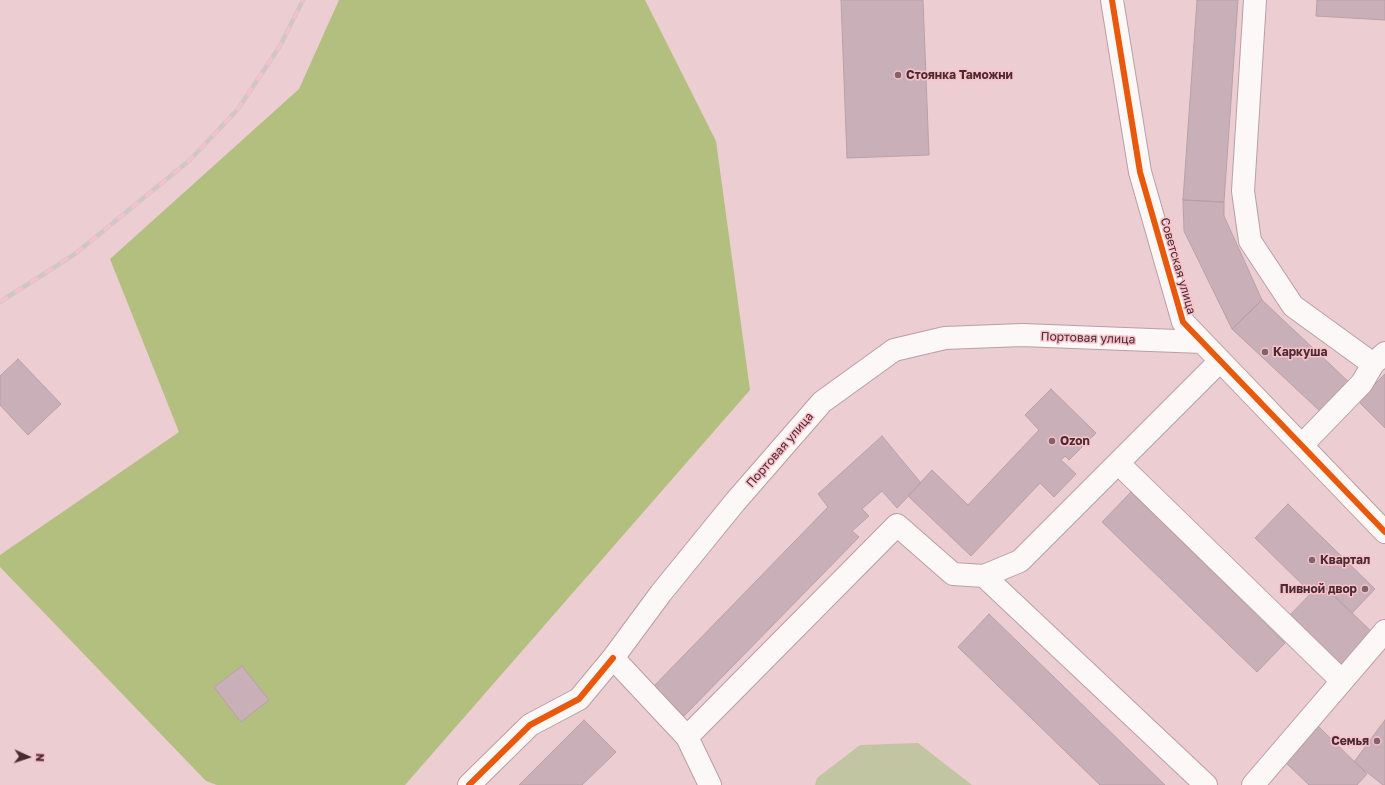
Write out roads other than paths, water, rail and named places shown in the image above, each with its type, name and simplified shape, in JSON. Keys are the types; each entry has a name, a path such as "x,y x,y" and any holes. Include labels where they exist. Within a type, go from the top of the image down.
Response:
{"street":[{"name":"Советская улица","path":"1112,0 1140,172 1183,322 1385,532"},
{"path":"1255,0 1243,190 1250,241 1293,306 1379,359 1362,382 1302,445"},
{"name":"Портовая улица","path":"469,785 530,725 579,699 613,658 661,593 730,508 822,402 894,350 945,338 1022,335 1202,342"},
{"path":"687,737 897,525 953,574 984,576 1020,561 1220,361"},
{"path":"1118,462 1342,681"},
{"path":"984,576 1206,785"},
{"path":"1253,785 1385,631"},
{"path":"613,658 687,737 710,785"}],"railway":[{"path":"0,302 75,254 190,160 238,109 280,46 303,0"}],"place":[{"name":"Стоянка Таможни","path":"898,75"},
{"name":"Каркуша","path":"1265,352"},
{"name":"Ozon","path":"1052,441"},
{"name":"Квартал","path":"1312,560"},
{"name":"Пивной двор","path":"1365,589"},
{"name":"Семья","path":"1377,741"}]}
